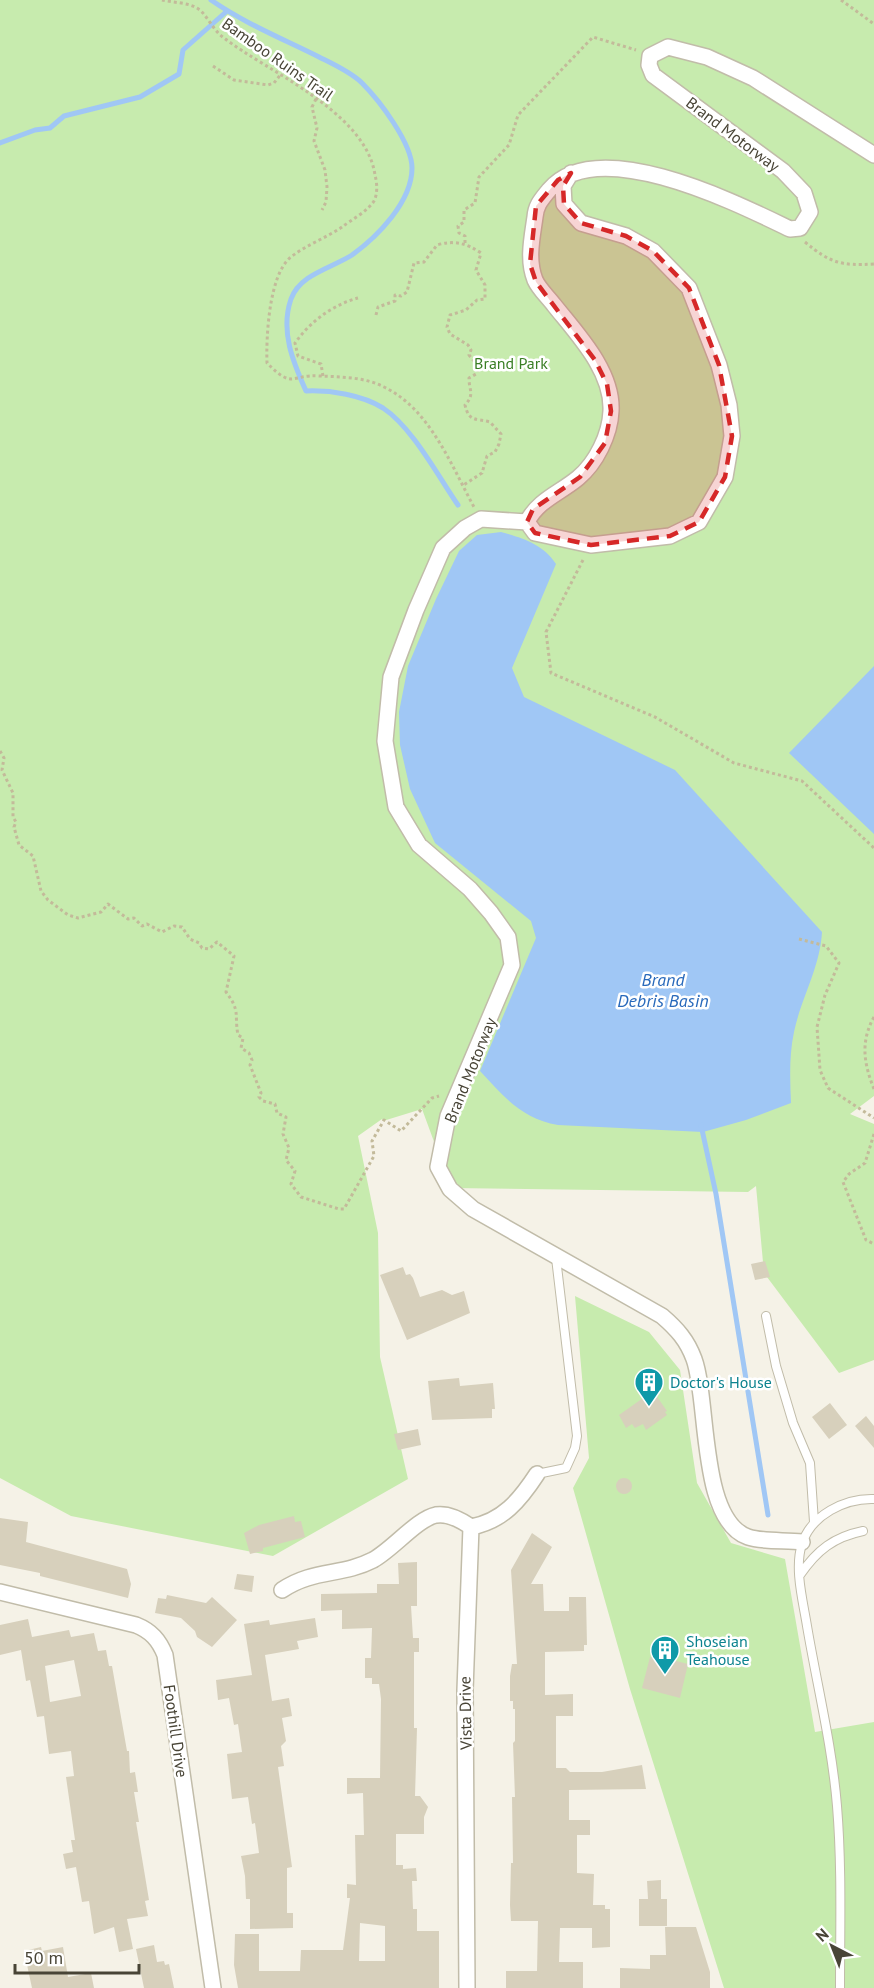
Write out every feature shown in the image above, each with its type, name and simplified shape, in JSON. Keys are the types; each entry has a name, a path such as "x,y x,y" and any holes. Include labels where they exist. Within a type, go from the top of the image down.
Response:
{"street":[{"path":"650,56 668,47 707,57 753,78 874,155"},
{"name":"Brand Motorway","path":"650,56 649,65 653,75 783,171 804,193 810,212 807,221 801,228 790,229"},
{"path":"526,522 533,509 580,477 605,442 611,411 607,384 595,360 536,282 530,264 536,206 558,180 588,168 661,176 719,195 790,229"},
{"path":"481,519 526,522 535,533 591,545 670,536 699,522 725,477 732,436 729,405 719,365 689,288 653,251 626,236 581,223 564,204 563,186 571,173"},
{"name":"Brand Motorway","path":"481,519 465,528 443,548 416,610 391,677 385,741 396,807 419,845 470,889 491,913 508,937 512,964 448,1116 438,1167 450,1189 472,1209 662,1316 683,1335 695,1361 713,1490 729,1523 747,1536 802,1542"},
{"path":"282,1590 312,1575 371,1561 388,1551 428,1517 451,1516 471,1527 484,1524 508,1511 537,1474"},
{"name":"Vista Drive","path":"467,1988 465,1656 471,1527"},
{"name":"Foothill Drive","path":"0,1593 136,1625 146,1629 161,1645 213,1988"}],"lane":[{"path":"537,1474 566,1468 575,1448 577,1436 556,1258"},
{"path":"766,1316 776,1366 793,1423 810,1462 814,1522"},
{"path":"840,1988 837,1807 799,1555 802,1542 814,1522 833,1508 874,1499"},
{"path":"801,1575 812,1558 829,1543 843,1536 863,1531"}],"path":[{"name":"Bamboo Ruins Trail","path":"162,0 184,3 200,11 224,39 281,74 316,99 343,121 361,142 374,165 377,187 374,202 339,229 291,257 278,273 268,321 270,332 266,342 267,363 282,378 294,380 323,376"},
{"path":"841,0 874,24"},
{"path":"465,243 465,236 459,233 458,226 464,222 464,210 475,203 479,177 509,145 518,115 559,71 593,37 650,56"},
{"path":"213,66 234,80 262,85 274,83 281,74"},
{"path":"316,99 312,107 317,128 314,141 325,170 327,187 326,202 322,210"},
{"path":"790,229 832,262 851,266 874,264"},
{"path":"376,315 378,308 395,301 395,295 401,296 407,292 414,262 424,262 437,245 455,241 465,243 481,253 476,270 478,277 483,280 486,294 484,299 477,300 466,310 450,315 447,327 450,334 468,345 471,350 468,355 479,367 476,374 469,378 472,398 465,405 468,416 472,420 490,422 501,434 495,452 487,456 482,473 462,486"},
{"path":"358,298 334,307 306,330 295,343 298,356 321,364 323,376 350,377 383,386 408,403 436,438 481,519"},
{"path":"591,545 546,632 551,673 655,717 734,763 802,782 874,848"},
{"path":"0,751 3,758 2,770 13,793 16,822 14,827 19,845 33,856 41,891 48,900 68,915 78,918 101,912 108,904 128,920 134,918 142,926 147,924 162,932 174,926 182,927 190,939 199,943 202,948 209,949 217,942 233,953 226,992 237,1007 236,1029 243,1038 241,1048 249,1053 252,1060 250,1065 261,1093 259,1097 263,1101 275,1104 277,1113 286,1117 283,1134 289,1148 286,1160 296,1170 291,1184 301,1197 344,1209 374,1156 372,1141 384,1120 401,1131 432,1098 444,1094 456,1099"},
{"path":"799,939 826,945 839,963 825,995 818,1027 820,1070 828,1088 874,1118"},
{"path":"874,1017 868,1029 864,1066 874,1089"},
{"path":"874,1134 865,1162 849,1173 843,1182 866,1240 874,1244"}],"highlighted area":[{"path":"571,173 563,186 564,204 581,223 626,236 653,251 689,288 719,365 732,436 725,477 699,522 670,536 591,545 535,533 527,522 533,509 580,477 605,443 611,411 607,384 595,360 536,282 530,264 536,206 558,180"}],"green space":[{"name":"Brand Park","path":"0,0 874,0 874,1096 850,1114 874,1124 874,1360 839,1373 764,1273 756,1186 748,1192 451,1188 422,1109 383,1121 382,1119 358,1136 378,1233 380,1357 408,1479 273,1556 71,1516 0,1478"},
{"path":"575,1296 649,1332 680,1370 697,1483 731,1543 785,1559 815,1732 874,1722 874,1988 724,1988 630,1689 573,1488 589,1458"}],"water":[{"name":"Brand Debris Basin","path":"501,532 525,539 539,547 556,564 512,668 524,697 675,770 822,932 818,958 792,1041 791,1103 746,1120 703,1132 558,1125 534,1118 514,1106 480,1071 536,938 531,921 435,843 410,789 400,745 399,712 408,666 459,551 477,535"},
{"path":"874,666 874,834 789,753"}],"building":[{"path":"765,1261 770,1277 755,1280 751,1264"},
{"path":"403,1267 406,1275 410,1274 413,1278 420,1297 442,1290 452,1295 464,1291 470,1313 407,1340 380,1275"},
{"path":"459,1378 460,1386 493,1383 495,1409 492,1409 492,1418 432,1420 428,1381"},
{"name":"Doctor's House","path":"653,1391 667,1411 665,1412 667,1415 646,1430 643,1424 635,1428 632,1424 626,1428 619,1415"},
{"path":"830,1403 847,1425 829,1439 812,1417"},
{"path":"866,1416 874,1426 874,1448 855,1426"},
{"path":"418,1429 421,1445 398,1450 394,1434"},
{"path":"624,1478 632,1486 624,1494 616,1486"},
{"path":"294,1516 295,1522 301,1521 305,1537 263,1548 263,1551 250,1554 244,1533 259,1525"},
{"path":"0,1518 28,1522 26,1542 127,1569 131,1584 128,1598 40,1576 40,1573 0,1565"},
{"path":"532,1533 552,1547 531,1584 543,1584 544,1611 569,1611 569,1597 586,1597 587,1645 584,1645 584,1651 545,1652 545,1695 573,1694 573,1716 556,1716 556,1768 566,1768 570,1772 602,1772 642,1765 646,1789 569,1790 569,1820 590,1820 590,1835 577,1835 577,1873 594,1874 593,1905 605,1905 605,1909 610,1909 610,1947 592,1948 592,1928 560,1928 559,1962 583,1962 583,1988 506,1988 506,1971 537,1971 538,1921 511,1921 510,1905 511,1863 513,1863 512,1797 515,1797 513,1743 515,1741 515,1709 513,1709 513,1701 510,1701 510,1676 512,1664 517,1664 511,1570"},
{"path":"417,1562 417,1606 411,1606 413,1638 419,1638 419,1652 414,1652 414,1728 417,1728 415,1796 420,1796 428,1807 424,1817 424,1834 396,1834 396,1865 403,1865 403,1869 416,1868 417,1881 412,1881 413,1909 417,1909 417,1931 439,1931 439,1988 238,1988 234,1965 235,1934 259,1934 259,1971 300,1971 301,1950 343,1950 350,1898 347,1898 347,1884 356,1885 355,1835 364,1835 363,1793 347,1794 347,1778 380,1778 381,1699 379,1684 372,1684 372,1678 365,1678 365,1658 371,1658 372,1628 342,1629 342,1610 321,1611 321,1594 377,1593 377,1584 399,1584 398,1563","holes":["360,1923 385,1926 385,1961 359,1961"]},
{"path":"237,1574 254,1576 252,1592 234,1589"},
{"path":"167,1595 206,1603 212,1597 237,1620 212,1647 197,1637 195,1631 181,1618 155,1613 158,1598 166,1599"},
{"path":"315,1618 318,1637 297,1641 299,1649 265,1655 272,1701 289,1698 292,1716 282,1718 286,1741 281,1746 284,1766 278,1767 292,1867 287,1868 287,1913 293,1913 293,1928 250,1929 250,1899 246,1899 241,1856 259,1853 255,1823 252,1824 248,1797 232,1799 227,1754 242,1752 238,1724 234,1725 229,1698 218,1700 216,1680 252,1675 244,1624 269,1620 270,1625"},
{"path":"28,1619 32,1637 69,1630 71,1637 94,1633 98,1651 106,1650 109,1666 112,1666 127,1751 129,1751 130,1773 135,1772 138,1792 134,1792 139,1822 136,1822 149,1900 145,1901 148,1916 127,1919 133,1949 119,1952 114,1927 94,1934 89,1901 82,1902 76,1867 66,1869 63,1854 73,1852 71,1840 75,1840 66,1777 74,1776 71,1751 49,1754 44,1716 37,1717 30,1680 26,1681 21,1650 0,1655 0,1625","holes":["74,1660 81,1696 50,1702 45,1666"]},
{"name":"Shoseian Teahouse","path":"659,1652 677,1656 676,1661 688,1664 680,1698 642,1688 650,1657 657,1659"},
{"path":"661,1880 661,1899 667,1899 667,1926 639,1926 639,1899 648,1899 647,1881"},
{"path":"665,1927 696,1927 710,1972 710,1988 620,1988 620,1968 650,1969 650,1955 666,1955"},
{"path":"154,1945 157,1962 164,1961 165,1965 169,1964 174,1988 144,1988 136,1949"},
{"path":"41,1947 42,1951 63,1947 68,1977 91,1973 94,1988 32,1988 24,1951"}],"waterway":[{"path":"211,0 250,23 353,75 385,111 407,147 412,168 410,181 400,206 372,239 344,260 317,272 295,290 288,311 287,335 306,391 346,394 375,403 394,416 414,439 458,505"},
{"path":"0,143 35,130 50,128 64,116 140,97 179,74 183,50 227,11"},
{"path":"701,1125 716,1194 768,1515"}],"place":[{"name":"Doctor's House","path":"649,1408"},
{"name":"Shoseian Teahouse","path":"665,1676"}]}
